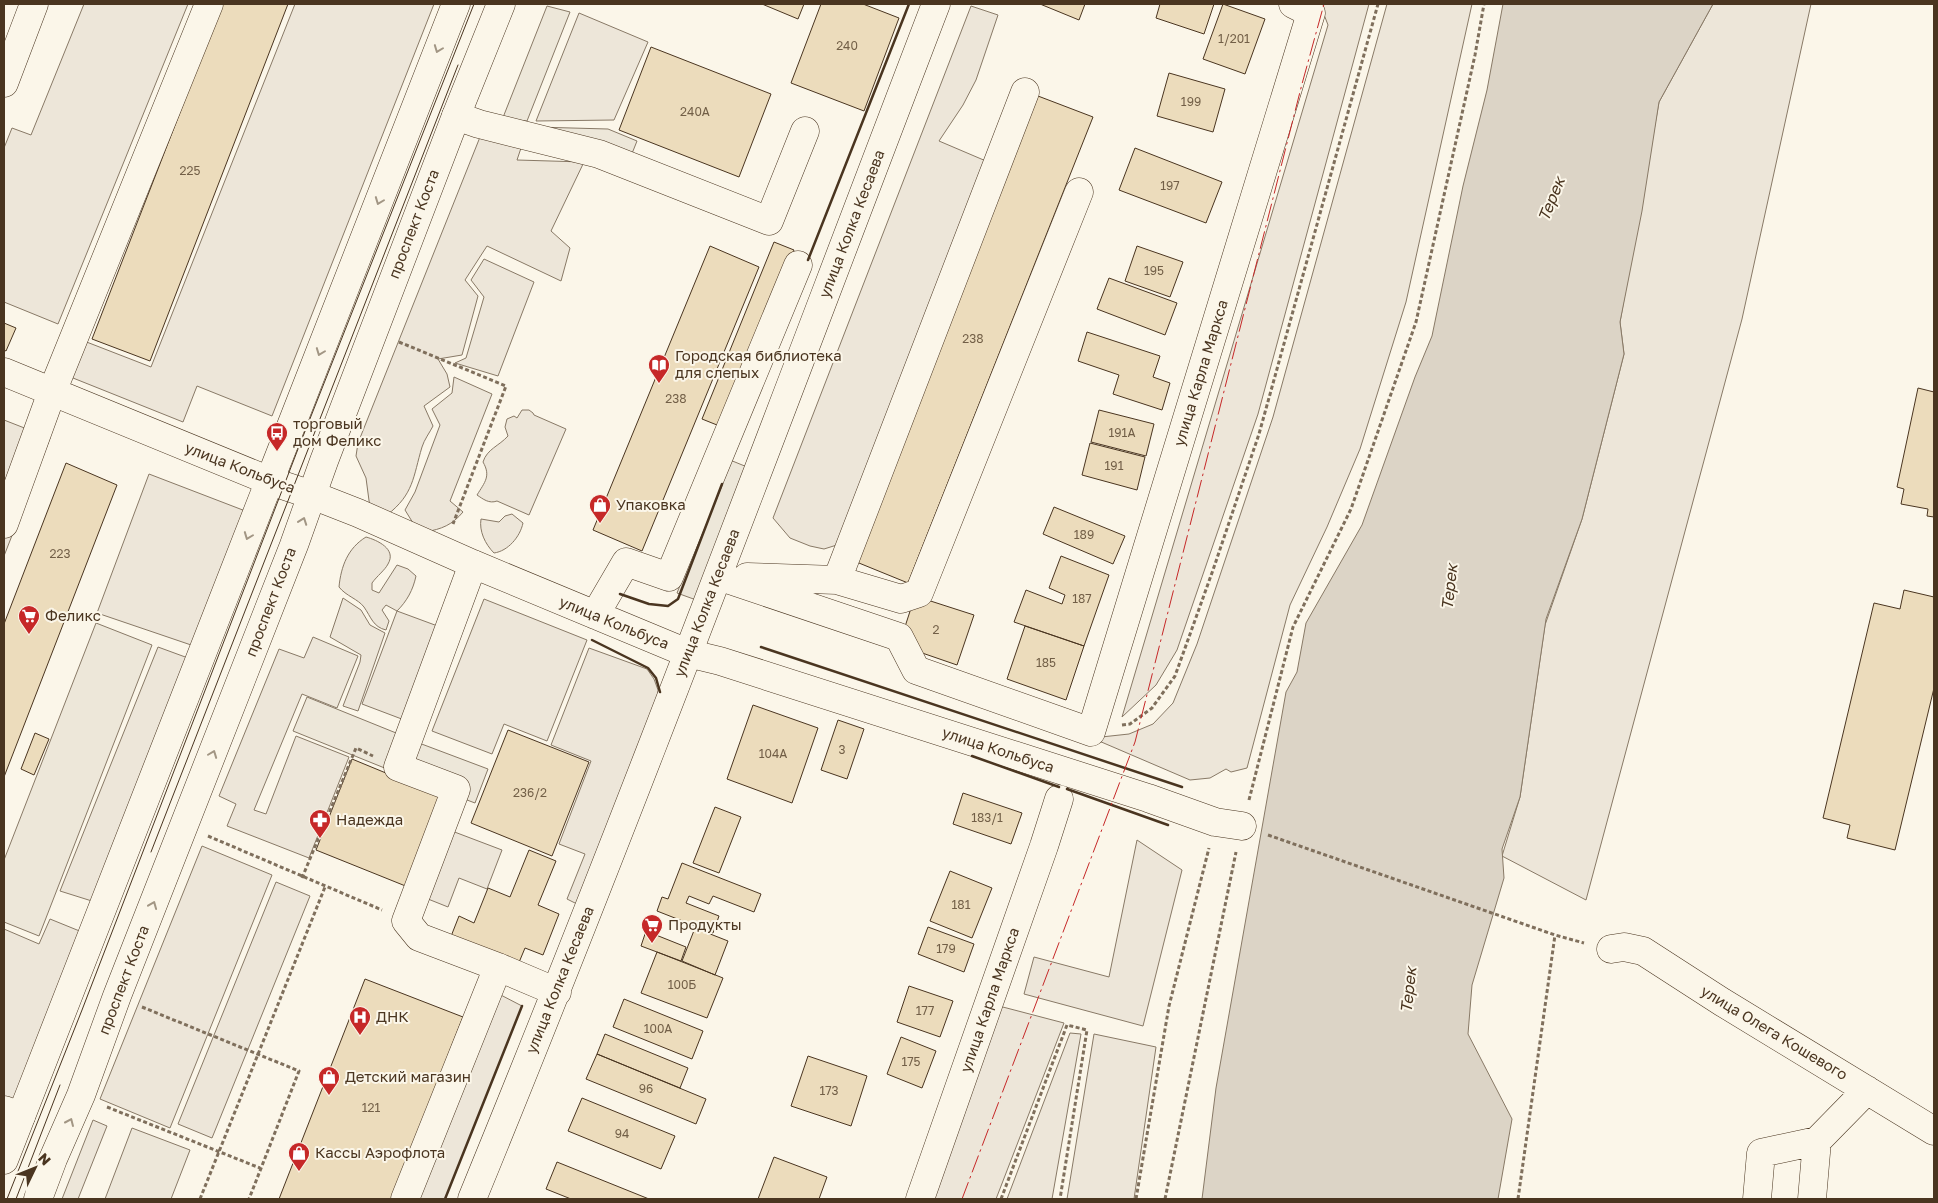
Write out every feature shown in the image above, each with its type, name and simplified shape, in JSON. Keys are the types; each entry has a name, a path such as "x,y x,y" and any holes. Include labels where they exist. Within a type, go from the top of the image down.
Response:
{"street":[{"path":"4,83 34,4"},
{"path":"4,524 52,392 209,4"},
{"path":"4,1160 13,1113 270,482 456,4"},
{"name":"проспект Коста","path":"38,1199 81,1095 116,996 184,826 500,4"},
{"name":"улица Колка Кесаева","path":"472,1199 557,992 936,4"},
{"name":"улица Карла Маркса","path":"1091,732 1302,9"},
{"path":"837,580 1026,92"},
{"path":"456,116 479,124 599,154 769,221 805,131"},
{"path":"718,576 837,580 901,599 920,593 1079,192"},
{"path":"595,615 626,562 669,577 798,265"},
{"name":"улица Кольбуса","path":"4,372 270,482 312,495 358,513 473,564 687,653 720,661 1148,798 1216,822 1242,826"},
{"path":"473,564 398,767 456,789 406,921 419,937 557,992"},
{"path":"718,576 899,637 916,670 1091,732"},
{"name":"улица Карла Маркса","path":"920,1199 1059,799"},
{"name":"улица Олега Кошевого","path":"1611,949 1624,947 1643,951 1722,1002 1934,1130"},
{"path":"405,1199 498,967"},
{"path":"1757,1199 1761,1152 1817,1141 1867,1090"},
{"path":"1812,1199 1817,1141"}],"path":[{"path":"1091,732 1130,724 1152,708 1175,676 1259,434 1378,4"},
{"path":"1165,1199 1242,826 1293,627 1351,509 1416,322 1475,56 1484,4"},
{"path":"399,342 506,386 451,530"},
{"path":"302,878 356,748 398,767"},
{"path":"1136,1199 1169,1006 1216,822"},
{"path":"184,826 406,921"},
{"path":"1242,826 1555,935 1611,949"},
{"path":"200,1199 325,887"},
{"path":"1518,1199 1555,935"},
{"path":"116,996 299,1071 249,1199"},
{"path":"1001,1199 1067,1025 1087,1030 1060,1199"},
{"path":"81,1095 260,1168"}],"shaded area":[{"path":"84,4 188,4 58,324 4,302 4,148 12,128 31,135"},
{"path":"295,4 434,4 272,416 197,386 183,422 48,368 84,341 151,367"},
{"path":"1320,4 1369,4 1258,414 1177,650 1156,685 1122,717 1328,25"},
{"path":"1387,4 1472,4 1406,302 1360,449 1327,527 1290,605 1247,768 1231,772 1226,769 1210,778 1190,780 1092,738 1129,734 1153,724 1173,703 1197,644 1273,417"},
{"path":"1713,4 1811,4 1742,319 1586,900 1502,856 1520,797 1545,625 1582,519 1624,354 1620,322 1659,102"},
{"path":"547,6 570,12 527,121 502,120"},
{"path":"971,6 998,15 976,80 963,105 939,141 993,164 840,544 824,549 810,546 790,538 773,518"},
{"path":"579,13 648,42 614,120 536,121"},
{"path":"486,122 528,127 517,160 584,162 551,231 570,248 561,281 487,246 465,280 478,296 462,355 438,359 447,374 450,387 424,406 433,426 423,444 408,492 403,500 387,515 370,508 366,478 356,456 358,443"},
{"path":"535,127 608,129 637,141 629,161"},
{"path":"484,259 534,282 498,376 455,363 466,358 484,297 471,280"},
{"path":"454,377 492,394 450,501 463,512 446,526 425,532 413,523 405,510 415,492 440,425 432,409 452,393"},
{"path":"522,410 529,410 534,415 566,429 529,515 497,501 486,501 477,495 487,475 483,462 485,458 490,451 508,436 505,427 507,419 514,416 517,418"},
{"path":"4,420 50,438 4,556"},
{"path":"730,460 752,469 699,601 677,593"},
{"path":"149,474 248,512 197,647 97,613"},
{"path":"512,514 523,523 519,533 513,543 494,553 483,537 481,519 499,522 505,516"},
{"path":"366,537 380,543 390,554 387,566 372,583 372,590 379,593 397,565 408,569 416,576 409,595 397,611 386,605 382,610 389,621 386,630 378,627 364,607 339,587 344,565 350,552 354,546"},
{"path":"343,598 361,610 370,625 385,633 358,711 343,706 361,655 330,637"},
{"path":"484,599 587,640 547,741 504,724 492,754 432,731"},
{"path":"397,611 443,628 407,721 362,704"},
{"path":"96,623 152,645 39,936 4,922 4,860"},
{"path":"313,637 358,656 337,708 302,694 254,810 266,814 296,736 349,757 309,858 227,826 236,804 219,796 279,649 304,658"},
{"path":"158,647 188,658 95,902 60,891"},
{"path":"589,648 647,669 654,679 658,690 658,698 577,904 567,899 585,854 559,844 591,761 551,745"},
{"path":"307,697 406,737 392,771 293,731"},
{"path":"411,740 488,769 475,803 398,774"},
{"path":"444,828 502,850 487,889 459,878 448,907 418,895"},
{"path":"1137,840 1182,870 1143,1026 1024,994 1034,957 1109,977"},
{"path":"202,846 272,875 170,1128 100,1099"},
{"path":"276,882 310,896 212,1138 178,1124"},
{"path":"50,919 82,932 13,1104 4,1101 4,929 39,944"},
{"path":"495,992 522,1006 445,1199 411,1199"},
{"path":"999,1006 1064,1023 996,1199 926,1199"},
{"path":"1070,1033 1081,1034 1052,1199 1007,1199"},
{"path":"1094,1034 1156,1047 1134,1199 1067,1199"},
{"path":"93,1120 107,1126 78,1199 62,1199"},
{"path":"132,1128 190,1150 171,1199 105,1199"}],"water":[{"name":"Терек","path":"1503,4 1713,4 1659,102 1642,211 1620,322 1624,354 1582,519 1546,619 1520,797 1502,849 1504,878 1472,985 1468,1034 1512,1119 1498,1199 1202,1199 1216,1088 1286,692 1297,672 1306,623 1362,525 1415,377 1432,336 1463,186 1487,90"}],"building":[{"path":"222,4 288,4 150,361 92,339"},
{"path":"762,4 804,4 798,19"},
{"path":"821,4 863,4 899,18 864,111 791,83"},
{"path":"1040,4 1085,4 1079,20"},
{"path":"1160,4 1214,4 1204,34 1156,18"},
{"path":"1223,4 1265,19 1245,74 1203,59"},
{"path":"651,47 771,94 739,177 619,130"},
{"path":"1169,73 1225,89 1213,132 1157,116"},
{"path":"1038,96 1093,117 908,583 854,561"},
{"path":"1135,148 1222,182 1206,223 1119,190"},
{"path":"774,242 794,250 722,427 702,419"},
{"path":"710,246 759,267 642,551 593,530"},
{"path":"1137,246 1183,262 1170,297 1125,281"},
{"path":"1109,278 1177,303 1165,335 1097,309"},
{"path":"4,323 16,328 6,351 4,350"},
{"path":"1087,332 1160,356 1153,377 1170,383 1162,410 1113,394 1119,375 1078,361"},
{"path":"1918,388 1934,392 1934,517 1927,516 1928,509 1901,504 1904,489 1897,487"},
{"path":"1099,410 1154,424 1146,456 1091,442"},
{"path":"1090,443 1145,457 1137,490 1082,475"},
{"path":"66,463 117,485 4,777 4,624"},
{"path":"1054,507 1125,536 1113,564 1043,534"},
{"path":"1061,556 1109,575 1084,646 1014,622 1026,590 1062,604 1065,595 1049,588"},
{"path":"1904,590 1934,597 1934,688 1895,850 1847,838 1850,825 1823,818 1874,603 1900,609"},
{"path":"915,596 974,615 957,665 899,645"},
{"path":"1025,626 1084,646 1066,700 1007,679"},
{"path":"753,705 818,728 792,803 727,779"},
{"path":"838,720 864,729 847,779 821,770"},
{"path":"508,730 589,762 552,856 471,823"},
{"path":"35,733 49,739 34,775 21,769"},
{"path":"352,759 444,797 408,887 316,850"},
{"path":"963,793 1022,813 1011,844 953,824"},
{"path":"715,807 741,817 719,873 693,863"},
{"path":"529,850 556,861 538,905 559,914 543,955 525,948 515,972 448,944 459,916 474,923 488,888 510,897"},
{"path":"682,863 761,894 754,912 713,896 709,904 689,896 686,903 719,916 713,933 657,911 662,897 668,899"},
{"path":"950,871 992,888 972,938 930,921"},
{"path":"928,927 974,944 964,972 918,954"},
{"path":"695,928 728,941 715,975 682,961"},
{"path":"646,931 686,947 681,961 641,946"},
{"path":"657,952 723,978 707,1018 641,993"},
{"path":"365,979 463,1017 392,1199 279,1199"},
{"path":"909,986 953,1001 940,1037 897,1022"},
{"path":"624,999 703,1031 692,1059 613,1027"},
{"path":"605,1034 688,1068 680,1088 597,1054"},
{"path":"901,1037 936,1051 922,1088 887,1074"},
{"path":"597,1054 706,1099 696,1124 586,1079"},
{"path":"808,1056 867,1076 851,1126 791,1106"},
{"path":"582,1098 675,1136 661,1169 568,1131"},
{"path":"774,1157 827,1177 819,1199 758,1199"},
{"path":"557,1162 649,1199 571,1199 546,1189"}],"tram line":[{"path":"7,1199 82,1010 298,449 474,4"},
{"path":"151,852 458,65"},
{"path":"16,1199 60,1085"}],"wall":[{"path":"808,260 909,4"},
{"path":"620,594 649,604 668,606 678,599 722,484"},
{"path":"592,640 648,668 656,678 660,692"},
{"path":"761,647 1182,787"},
{"path":"972,756 1059,787"},
{"path":"1067,789 1168,825"},
{"path":"445,1199 522,1006"}],"power":[{"path":"962,1199 1135,742 1324,4"}],"place":[{"name":"Городская библиотека для слепых","path":"659,384"},
{"name":"торговый дом Феликс","path":"277,452"},
{"name":"Упаковка","path":"600,524"},
{"name":"Феликс","path":"29,635"},
{"name":"Надежда","path":"320,839"},
{"name":"Продукты","path":"652,944"},
{"name":"ДНК","path":"360,1036"},
{"name":"Детский магазин","path":"329,1096"},
{"name":"Кассы Аэрофлота","path":"299,1172"}]}
